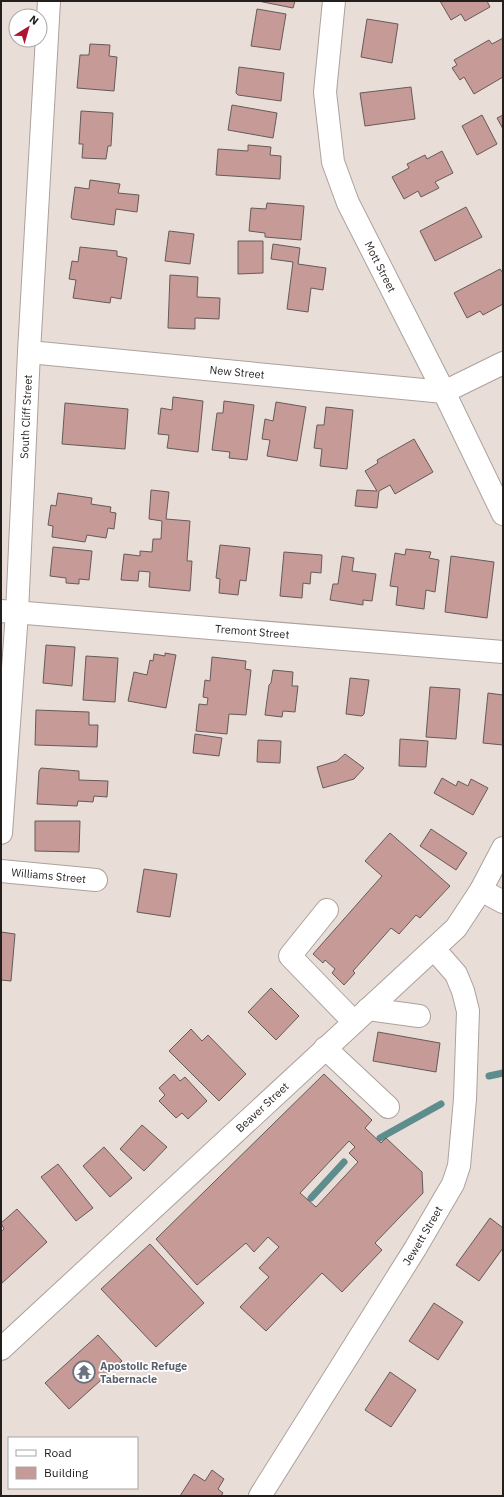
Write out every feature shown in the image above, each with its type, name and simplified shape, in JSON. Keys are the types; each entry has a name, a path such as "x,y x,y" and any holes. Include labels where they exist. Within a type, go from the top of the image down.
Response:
{"street":[{"name":"South Cliff Street","path":"1,833 6,612 29,352 48,1"},
{"name":"Mott Street","path":"334,1 325,92 333,162 348,203 444,392 503,514"},
{"name":"New Street","path":"29,352 444,392"},
{"path":"444,392 503,363"},
{"name":"Tremont Street","path":"6,612 503,652"},
{"name":"Beaver Street","path":"1,1349 456,928 481,890 503,848"},
{"name":"Williams Street","path":"1,871 96,880"},
{"path":"481,890 503,902"},
{"path":"327,910 290,956 361,1015 419,1016"},
{"name":"Jewett Street","path":"260,1496 423,1236 453,1184 458,1166 465,1099 468,1011 463,991 456,974 434,949"},
{"path":"325,1048 388,1107"}],"building":[{"path":"258,1 295,1 293,8"},
{"path":"440,1 487,1 490,7 465,21 461,14 451,20"},
{"path":"257,9 286,14 280,50 251,46"},
{"path":"367,19 398,24 392,63 361,57"},
{"path":"503,38 503,77 474,94 464,77 460,80 452,68 457,65 454,60 489,40 492,44"},
{"path":"90,44 110,45 109,56 117,57 114,91 77,88 80,55 89,55"},
{"path":"239,67 284,73 281,101 238,95 236,93"},
{"path":"411,87 415,119 365,126 360,93"},
{"path":"232,105 277,113 273,138 228,130"},
{"path":"81,111 113,113 111,146 108,146 106,159 82,158 83,144 79,144"},
{"path":"482,115 497,144 477,155 462,126"},
{"path":"503,115 503,129 497,118"},
{"path":"248,145 271,147 270,155 281,156 280,179 216,175 218,149 248,151"},
{"path":"442,151 453,173 435,182 439,188 421,197 418,191 404,199 392,177 409,168 407,164 425,155 427,159"},
{"path":"90,180 120,184 118,193 139,195 137,212 116,209 114,225 72,219 75,187 89,189"},
{"path":"267,203 304,206 301,240 265,237 265,233 249,231 251,208 266,209"},
{"path":"466,207 482,237 435,261 420,231"},
{"path":"169,231 194,234 190,264 165,261"},
{"path":"238,241 263,241 263,273 238,274"},
{"path":"273,244 300,248 298,264 326,268 323,290 311,288 308,312 287,309 293,262 271,259"},
{"path":"80,247 117,251 117,256 127,258 121,299 111,297 110,303 73,298 76,280 69,279 72,261 78,262"},
{"path":"500,269 503,273 503,304 483,315 480,311 467,318 454,293"},
{"path":"170,275 198,277 197,297 220,298 219,319 195,318 195,329 168,328"},
{"path":"173,397 203,401 198,452 167,448 169,435 158,434 161,408 172,410"},
{"path":"224,401 254,405 247,460 229,458 230,452 212,450 217,413 223,413"},
{"path":"276,402 306,407 297,461 267,456 270,440 262,439 265,419 273,421"},
{"path":"65,403 128,409 125,449 62,444"},
{"path":"326,407 353,410 347,469 320,466 322,449 314,448 317,425 324,425"},
{"path":"414,439 433,472 395,494 390,485 379,491 377,508 355,506 357,490 377,491 365,471 378,463 377,460"},
{"path":"151,490 169,492 166,519 190,521 187,561 192,561 190,591 149,587 150,572 139,571 138,581 121,580 124,554 140,556 140,551 152,552 153,539 161,539 162,521 149,519"},
{"path":"58,493 92,498 91,504 111,507 110,512 116,513 114,529 108,528 106,538 87,535 85,542 52,537 53,526 48,525 51,505 56,506"},
{"path":"220,545 250,548 246,581 240,580 238,595 219,593 220,579 216,578"},
{"path":"53,547 92,551 89,580 79,579 79,584 66,583 66,578 50,576"},
{"path":"406,549 431,552 429,558 439,560 435,592 426,590 424,609 396,605 398,587 390,586 395,553 405,555"},
{"path":"284,552 322,555 321,573 311,572 310,584 303,583 302,598 280,596"},
{"path":"342,556 354,558 352,571 376,574 372,601 363,600 363,605 330,600 333,584 338,584"},
{"path":"451,556 494,562 487,618 445,612"},
{"path":"46,645 75,647 72,686 43,683"},
{"path":"165,653 176,655 166,708 128,701 134,672 147,675 150,660 153,661 154,654 165,656"},
{"path":"86,656 118,658 115,702 83,700"},
{"path":"212,657 246,661 245,669 251,670 246,715 229,714 227,734 196,731 199,704 207,705 208,698 203,697 205,680 210,681"},
{"path":"273,670 293,672 292,686 298,686 295,712 283,711 282,717 265,715 269,685 271,683"},
{"path":"350,678 369,680 364,714 362,716 346,714"},
{"path":"430,687 460,689 456,739 426,737"},
{"path":"488,693 503,695 503,745 483,743"},
{"path":"36,710 89,712 89,725 98,725 97,747 35,745"},
{"path":"195,734 222,738 219,756 193,753"},
{"path":"400,739 428,741 426,767 399,766"},
{"path":"258,740 281,741 280,763 257,762"},
{"path":"345,754 364,768 354,779 323,788 317,767 337,761"},
{"path":"41,768 79,771 79,780 108,781 107,797 94,796 93,802 78,801 77,806 37,804 39,771"},
{"path":"442,778 456,786 458,781 468,786 471,779 488,788 473,815 434,793"},
{"path":"35,821 80,821 79,852 35,851"},
{"path":"431,829 467,853 456,870 420,846"},
{"path":"390,833 450,886 420,918 416,915 399,934 391,928 353,971 355,973 344,985 332,973 335,969 325,960 323,963 313,954 382,876 365,861"},
{"path":"144,869 177,874 170,917 137,912"},
{"path":"1,932 15,934 11,981 1,980"},
{"path":"271,988 299,1016 276,1040 248,1012"},
{"path":"191,1029 202,1041 208,1035 246,1074 219,1101 169,1051"},
{"path":"378,1032 440,1043 436,1072 373,1061"},
{"path":"174,1074 180,1081 185,1077 207,1101 188,1119 182,1113 176,1118 159,1101 165,1095 159,1088"},
{"path":"324,1074 372,1120 365,1128 381,1143 386,1138 422,1172 423,1193 375,1243 382,1250 342,1292 322,1273 266,1331 240,1307 269,1277 259,1268 279,1247 268,1237 254,1252 246,1243 197,1285 156,1239","holes":["349,1141 355,1147 349,1153 358,1162 316,1207 300,1193"]},
{"path":"142,1125 167,1147 144,1171 120,1149"},
{"path":"104,1147 132,1178 110,1197 83,1166"},
{"path":"58,1164 93,1208 76,1221 41,1177"},
{"path":"17,1209 47,1242 1,1284 1,1232 4,1229 1,1223"},
{"path":"490,1218 503,1228 503,1248 479,1281 456,1265"},
{"path":"150,1244 204,1303 156,1347 101,1289"},
{"path":"434,1303 463,1322 438,1360 409,1341"},
{"path":"98,1335 122,1361 69,1409 45,1383"},
{"path":"390,1372 416,1390 391,1427 365,1410"},
{"path":"212,1470 224,1479 218,1489 223,1493 221,1496 180,1496 194,1474 205,1481"}],"waterway":[{"path":"489,1076 503,1073"},
{"path":"380,1138 441,1104"},
{"path":"311,1198 344,1162"}],"place":[{"name":"Apostolic Refuge Tabernacle","path":"84,1372"}]}
